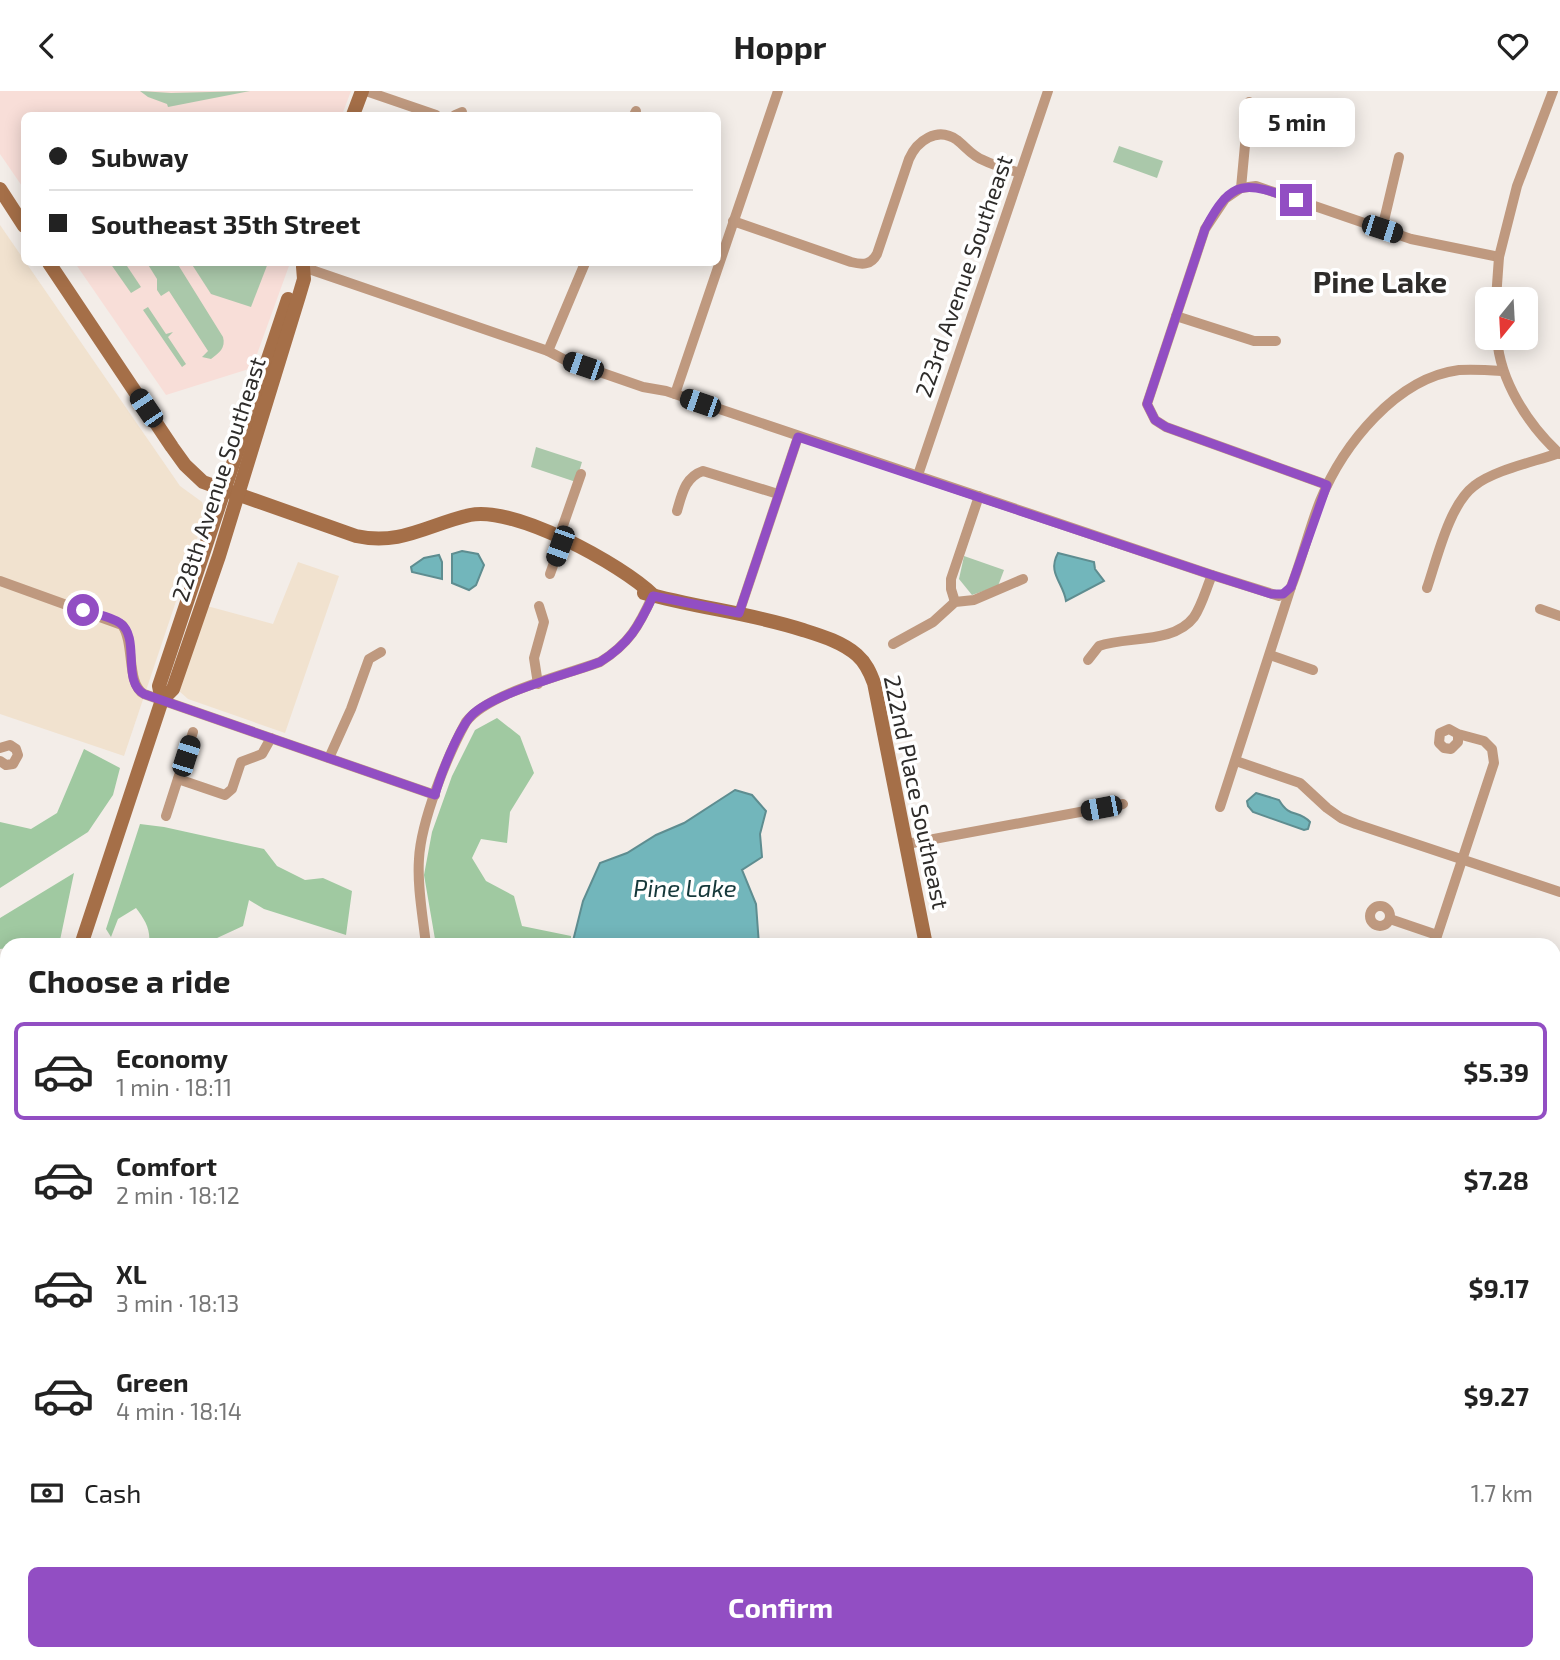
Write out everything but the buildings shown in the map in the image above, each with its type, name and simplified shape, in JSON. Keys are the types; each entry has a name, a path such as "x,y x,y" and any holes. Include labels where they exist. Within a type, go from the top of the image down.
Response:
{"main road":[{"path":"354,112 364,91"},
{"path":"0,189 21,221"},
{"path":"51,266 185,465 203,482 372,540 396,538 470,515 484,514 511,520 594,553 643,585 653,596"},
{"name":"228th Avenue Southeast","path":"83,938 162,701 173,689 232,494 299,296 304,279 303,266"},
{"name":"222nd Place Southeast","path":"653,596 739,613 818,635 849,649 866,664 874,683 925,938"}],"street":[{"path":"364,91 427,112"},
{"path":"721,257 778,91"},
{"name":"223rd Avenue Southeast","path":"918,475 1048,91"},
{"path":"1497,287 1499,257 1517,185 1553,91"},
{"path":"1241,188 1249,103"},
{"path":"733,221 851,262 865,264 873,261 877,254 916,145 932,135 950,137 983,160 1020,173"},
{"path":"1382,229 1399,157"},
{"path":"1327,485 1166,427 1151,414 1147,404 1205,229 1224,199 1241,188 1256,186 1411,239 1499,257"},
{"path":"306,266 643,387 675,394 1271,594 1287,591"},
{"path":"548,351 584,266"},
{"path":"675,394 718,266"},
{"path":"1176,316 1255,341 1276,341"},
{"path":"1427,588 1456,507 1464,495 1486,479 1559,453 1532,422 1502,371 1499,350"},
{"path":"1220,807 1270,655 1287,591 1327,485 1359,437 1402,392 1429,379 1458,370 1502,371"},
{"path":"739,613 798,437"},
{"path":"677,511 687,482 704,471 778,494"},
{"path":"550,573 581,474"},
{"path":"955,602 951,579 979,496"},
{"path":"1088,660 1098,646 1160,635 1186,625 1198,610 1212,575"},
{"path":"893,644 933,622 955,602 974,600 1023,579"},
{"path":"0,581 122,625 128,637 136,687 144,694 435,795"},
{"path":"425,938 419,857 435,795 461,731 473,714 488,704 610,656 631,637 653,596"},
{"path":"538,684 534,658 544,622 539,606"},
{"path":"1540,609 1560,616"},
{"path":"329,758 348,718 369,659 381,652"},
{"path":"1270,655 1313,670"},
{"path":"166,815 193,732"},
{"path":"1436,938 1494,756 1489,744 1484,740 1458,734"},
{"path":"178,779 225,795 232,789 241,762 262,754 271,738"},
{"path":"0,761 6,765 13,764 18,755 14,746 1,745"},
{"path":"1236,761 1300,783 1341,818 1560,893"},
{"path":"907,844 1123,804"},
{"path":"1390,919 1431,938"}],"shaded area":[{"path":"0,91 351,91 343,112 21,112 21,185 0,154"},
{"path":"0,225 21,255 21,266 28,266 180,486 202,502 205,515 124,756 0,714"},
{"path":"77,266 289,266 252,368 166,395"},
{"path":"298,562 339,576 285,733 188,699 179,691 207,606 273,624"}],"green space":[{"path":"140,91 250,91 168,107 167,104"},
{"path":"1119,146 1163,161 1157,178 1113,162"},
{"path":"112,266 127,266 141,287 131,293"},
{"path":"149,266 179,266 223,337 223,347 211,359 202,357 208,351 169,291 161,296 157,290 157,279"},
{"path":"193,266 267,266 251,307 211,294"},
{"path":"148,307 166,334 173,332 168,337 186,364 182,367 143,310"},
{"path":"536,447 582,462 576,482 531,467"},
{"path":"964,556 1004,570 998,586 972,595 959,579"},
{"path":"497,718 520,736 534,773 510,812 507,843 481,839 472,858 486,881 514,896 522,926 571,938 435,938 424,875 432,832 452,776 475,730"},
{"path":"84,749 120,768 113,795 88,832 0,888 0,822 31,829 57,813"},
{"path":"140,824 264,849 277,866 305,880 323,878 352,891 346,935 264,909 249,900 243,926 217,938 149,938 147,925 136,908 118,919 111,937 106,929"},
{"path":"74,873 60,938 0,938 0,918"}],"water":[{"path":"462,551 478,554 484,565 476,585 469,590 452,583 452,554"},
{"path":"1058,553 1094,562 1095,569 1104,581 1066,601 1054,566"},
{"path":"439,555 442,562 442,579 412,572 411,567 424,558"},
{"name":"Pine Lake","path":"735,790 752,795 766,811 760,834 762,857 742,870 756,904 758,938 574,938 583,901 600,863 627,853 656,835 684,823"},
{"path":"1256,793 1279,800 1290,812 1306,818 1310,822 1308,829 1304,830 1253,812 1247,801"}],"district":[{"name":"Pine Lake","path":"1380,281"}],"route":[{"path":"83,610 118,622 126,630 138,691 435,795 461,731 473,714 519,690 577,671 610,656 631,637 653,596 739,613 798,437 1279,596 1288,592 1291,587 1327,485 1166,427 1155,420 1147,404 1205,229 1219,205 1232,193 1248,186 1256,186 1296,200"}]}
